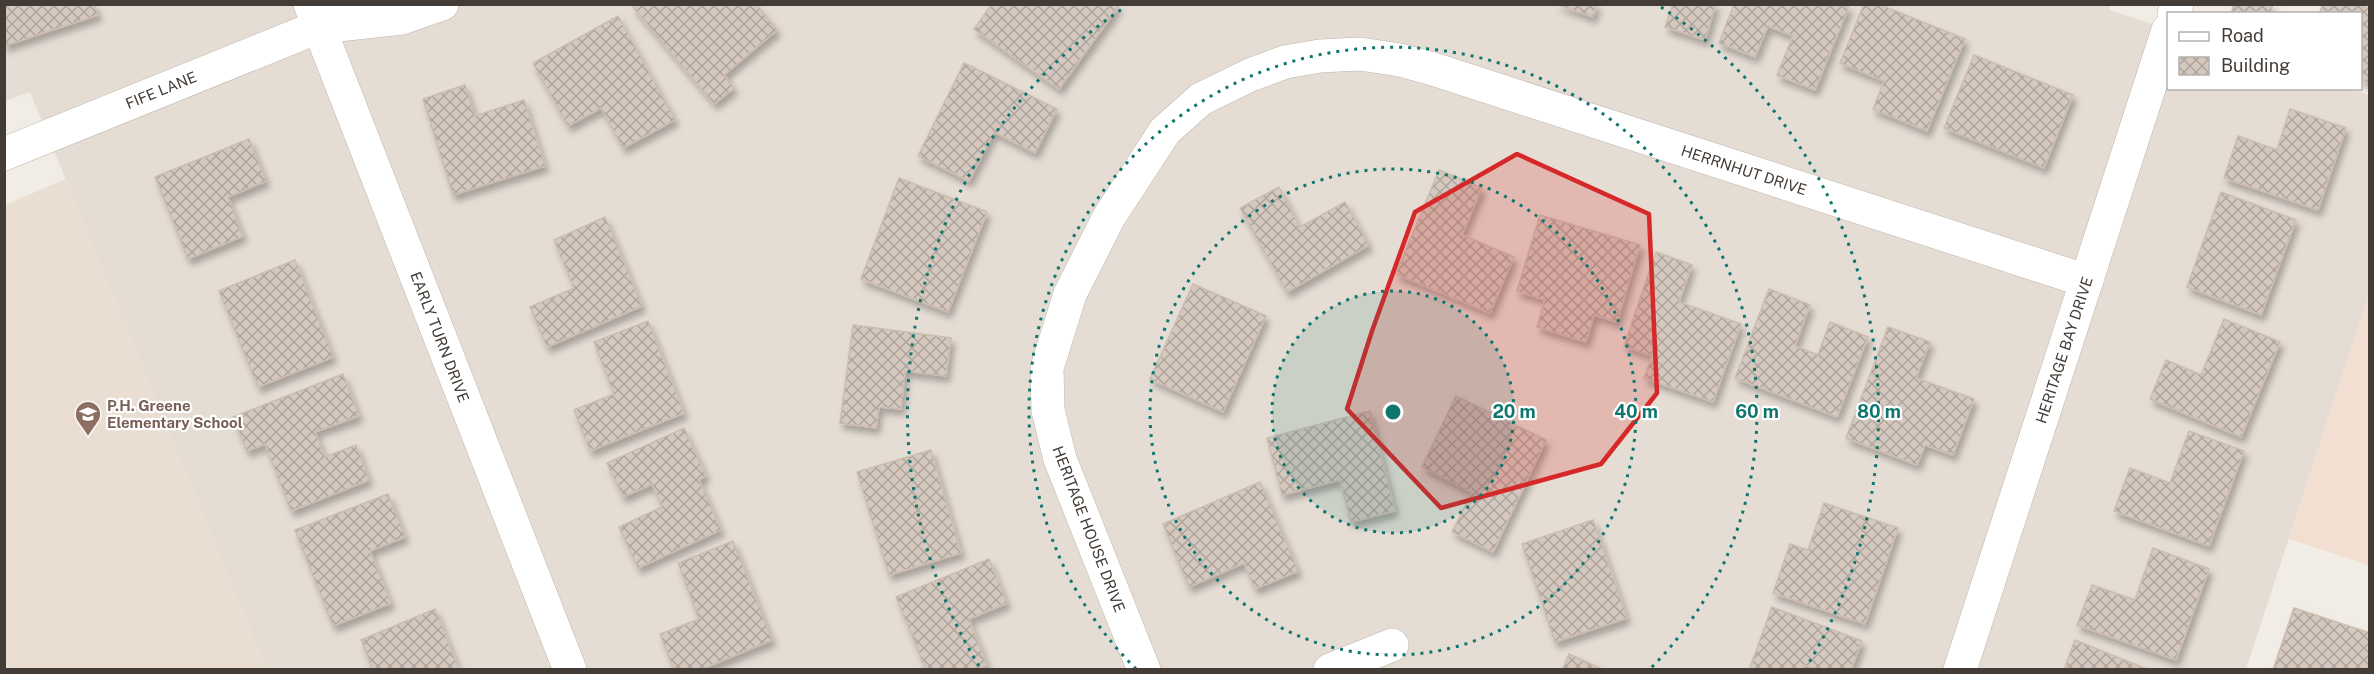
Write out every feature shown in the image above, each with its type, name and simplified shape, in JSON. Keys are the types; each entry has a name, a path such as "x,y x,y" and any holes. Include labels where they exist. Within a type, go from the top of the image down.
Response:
{"street":[{"name":"FIFE LANE","path":"4,154 314,16 364,4"},
{"name":"FIFE LANE","path":"314,16 402,18 442,4"},
{"name":"EARLY TURN DRIVE","path":"314,16 570,669"},
{"name":"HERITAGE BAY DRIVE","path":"1960,669 2167,36"},
{"name":"HERITAGE HOUSE DRIVE","path":"1144,669 1060,459 1048,410 1047,368 1070,294 1109,217 1166,131 1201,99 1251,75 1286,62 1320,56 1360,54 1400,60"},
{"name":"HERRNHUT DRIVE","path":"1400,60 2087,281"},
{"path":"1330,669 1392,645"}],"highlighted area":[{"path":"1517,154 1649,214 1657,393 1601,464 1441,508 1347,409 1372,331 1415,212"}],"shaded area":[{"path":"5,4 2111,5 2109,10 2167,29 2167,90 2355,90 2369,95 2369,294 2246,669 266,669 30,92 5,101"},
{"name":"P.H. Greene Elementary School","path":"66,179 266,669 5,669 5,205"},
{"path":"2369,294 2370,565 2289,539"}],"building":[{"path":"4,4 94,4 98,15 4,46"},
{"path":"636,4 756,4 777,30 724,75 734,88 714,104 633,7"},
{"path":"992,4 1115,4 1118,7 1059,89 974,29"},
{"path":"1556,4 1597,4 1593,17"},
{"path":"1673,4 1716,4 1705,40 1665,27"},
{"path":"1734,4 1849,6 1815,90 1777,75 1793,36 1768,26 1755,57 1719,43"},
{"path":"1864,4 1878,4 1965,39 1927,131 1873,109 1884,81 1840,63"},
{"path":"2234,4 2273,4 2271,12 2232,12"},
{"path":"2323,4 2357,4 2368,8 2370,4 2370,83 2362,81 2362,12 2320,12"},
{"path":"618,16 675,120 623,148 601,108 568,126 533,63"},
{"path":"1974,55 2073,95 2044,168 1944,128"},
{"path":"964,63 1057,109 1035,153 994,132 969,181 918,156"},
{"path":"465,85 475,116 524,100 545,166 453,195 423,99"},
{"path":"2290,109 2346,128 2318,210 2224,178 2238,136 2277,150"},
{"path":"249,139 266,181 228,197 243,236 188,259 155,177"},
{"path":"1439,170 1482,188 1462,235 1514,257 1490,313 1396,274"},
{"path":"899,178 987,212 948,312 861,279"},
{"path":"1279,187 1300,227 1345,202 1369,245 1287,292 1240,208"},
{"path":"2221,192 2296,220 2261,315 2187,287"},
{"path":"1540,215 1640,245 1617,322 1594,315 1586,342 1537,327 1545,300 1517,291"},
{"path":"605,217 642,306 547,347 530,307 574,288 554,240"},
{"path":"1656,252 1692,265 1679,302 1741,324 1713,402 1644,378 1652,356 1624,346"},
{"path":"295,260 333,357 258,387 219,291"},
{"path":"1193,284 1266,316 1223,412 1150,379"},
{"path":"1769,289 1810,305 1795,346 1818,355 1830,322 1868,337 1837,417 1735,378"},
{"path":"2224,319 2280,342 2241,437 2150,399 2166,360 2201,375"},
{"path":"648,321 684,413 590,451 574,410 614,394 594,342"},
{"path":"853,325 951,338 946,376 905,371 901,409 879,407 876,428 840,423"},
{"path":"1888,327 1930,342 1916,378 1974,399 1953,455 1925,445 1917,465 1846,438"},
{"path":"343,374 359,416 315,432 325,457 356,445 369,480 291,511 265,444 247,451 233,417"},
{"path":"1456,396 1546,440 1493,552 1452,532 1472,492 1422,467"},
{"path":"1370,411 1395,511 1351,522 1340,480 1282,495 1267,438"},
{"path":"684,428 706,476 699,480 721,530 638,568 619,527 662,507 652,484 623,497 607,463"},
{"path":"2189,431 2244,451 2209,546 2114,511 2130,468 2170,483"},
{"path":"931,450 961,553 889,575 857,472"},
{"path":"1260,482 1298,571 1255,589 1244,563 1189,587 1163,524"},
{"path":"388,494 405,537 370,551 391,603 333,626 295,530"},
{"path":"1824,503 1898,528 1865,624 1773,593 1790,544 1808,550"},
{"path":"1593,520 1627,618 1555,642 1522,544"},
{"path":"733,541 772,640 700,670 674,670 660,634 699,619 678,563"},
{"path":"2153,548 2209,569 2176,660 2077,625 2092,585 2135,600"},
{"path":"989,559 1007,603 969,619 987,665 976,670 926,670 896,597"},
{"path":"1772,607 1862,641 1851,670 1817,670 1805,665 1803,670 1749,670"},
{"path":"2294,608 2370,633 2370,670 2273,670"},
{"path":"435,609 459,670 373,670 361,640"},
{"path":"2075,640 2149,670 2064,670"},
{"path":"1569,654 1604,670 1562,670"}],"place":[{"name":"P.H. Greene Elementary School","path":"88,437"}]}
